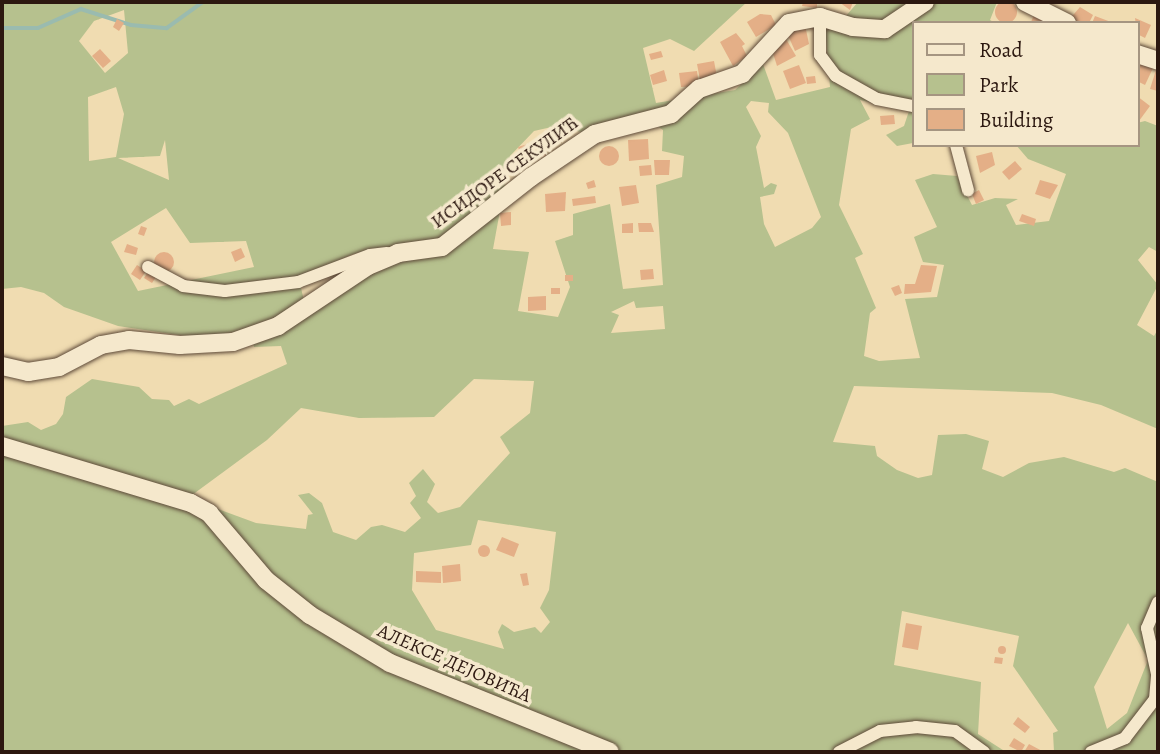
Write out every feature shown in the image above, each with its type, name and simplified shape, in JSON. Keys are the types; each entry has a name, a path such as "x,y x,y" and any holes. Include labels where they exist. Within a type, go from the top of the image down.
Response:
{"street":[{"path":"912,106 877,99 836,76 820,55 820,17 853,27 885,29 925,2"},
{"path":"1024,2 1063,21"},
{"name":"ИСИДОРЕ СЕКУЛИЋ","path":"148,267 183,286 225,291 298,282 370,255 442,247 531,177 595,134 671,114 699,89 742,74 789,23 820,17"},
{"path":"1139,55 1158,61"},
{"path":"957,147 968,190"},
{"name":"ИСИДОРЕ СЕКУЛИЋ","path":"2,366 28,372 59,368 101,345 129,340 180,345 233,342 278,326 368,266 398,253"},
{"name":"АЛЕКСЕ ДЕЈОВИЋА","path":"2,446 191,503 209,513 266,580 310,615 390,663 610,752"},
{"path":"1091,752 1125,738 1155,699 1157,674 1147,628 1158,602"},
{"path":"839,752 880,731 916,727 955,731 984,752"}],"green space":[{"path":"2,2 747,2 694,51 670,39 643,48 656,103 735,90 763,64 776,100 830,87 825,25 845,17 858,2 997,2 992,21 912,21 912,143 897,146 886,135 904,126 909,111 860,100 870,119 851,129 839,205 863,254 855,258 876,308 870,313 864,356 879,361 920,358 905,299 937,297 944,265 923,262 914,237 937,227 915,180 933,174 957,176 972,205 995,198 1018,199 1006,205 1016,225 1049,221 1066,174 1028,159 1018,147 1139,147 1139,122 1145,121 1158,126 1158,252 1149,247 1138,260 1158,285 1137,325 1154,336 1158,329 1158,429 1101,405 1052,393 854,386 833,442 875,446 877,456 897,470 918,478 932,475 938,435 966,434 989,441 982,469 1003,477 1029,463 1064,457 1114,472 1125,468 1158,482 1158,752 1054,752 1053,733 1058,731 1013,666 1019,636 902,611 894,665 981,682 978,734 1006,752 2,752 2,426 28,422 41,430 56,424 63,414 66,397 92,379 139,387 152,399 169,400 174,406 189,399 199,404 287,364 281,346 254,347 252,340 367,274 412,256 443,255 467,239 499,201 435,242 353,254 299,279 304,301 270,323 205,339 118,326 64,307 44,293 21,287 2,289","holes":["124,10 128,53 105,73 79,41 94,21","116,87 124,114 116,157 89,161 88,97","751,101 769,103 768,112 788,133 821,217 812,228 775,247 764,224 760,197 774,194 777,185 771,183 764,188 756,147 761,136 746,107","645,118 663,130 662,151 684,156 682,177 656,185 663,285 623,289 610,204 573,214 573,235 555,241 570,287 558,317 518,311 529,252 493,249 510,156 534,131 556,126 585,133","165,140 169,180 118,158 160,156","166,208 190,243 246,241 254,267 138,291 111,242","634,301 636,308 663,306 665,329 611,333 619,315 611,312","474,379 534,381 530,413 500,437 510,453 460,507 438,513 427,502 435,484 423,469 409,483 416,496 410,503 421,518 405,532 382,525 371,527 356,540 333,532 322,503 309,493 298,495 313,514 308,515 306,529 256,523 188,498 267,440 301,408 359,418 434,417","478,520 556,532 549,590 540,608 550,622 541,633 535,627 514,632 502,624 498,632 504,649 436,630 412,590 414,553 471,545","1128,623 1148,660 1127,713 1107,729 1094,687"]}],"building":[{"path":"1006,1 1014,4 1014,20 998,20 995,12 998,4"},
{"path":"803,2 817,2 817,8 802,6"},
{"path":"839,2 853,2 850,10"},
{"path":"1080,7 1093,15 1090,21 1068,21"},
{"path":"1036,10 1049,16 1047,21 1031,21"},
{"path":"760,14 771,15 776,25 756,37 747,22"},
{"path":"1095,16 1108,21 1093,21"},
{"path":"1135,18 1151,25 1145,38 1139,35 1139,21 1135,21"},
{"path":"117,19 124,23 119,31 113,27"},
{"path":"805,25 809,44 795,51 787,33"},
{"path":"736,33 745,44 742,46 747,56 733,66 720,42"},
{"path":"786,39 796,56 777,66 771,47"},
{"path":"100,49 111,61 103,68 92,56"},
{"path":"661,51 663,57 651,60 649,54"},
{"path":"714,61 717,77 700,80 697,64"},
{"path":"1139,64 1153,68 1145,85 1139,82"},
{"path":"799,65 806,83 790,89 783,71"},
{"path":"664,70 667,81 653,85 650,75"},
{"path":"1156,70 1158,71 1158,91 1150,89"},
{"path":"697,71 699,86 681,87 679,73"},
{"path":"815,76 816,83 807,84 806,77"},
{"path":"1139,98 1150,106 1139,121"},
{"path":"894,115 895,124 881,125 880,116"},
{"path":"648,139 649,159 629,161 628,140"},
{"path":"540,140 546,156 524,164 518,147"},
{"path":"609,146 616,149 619,156 616,163 609,166 602,163 599,156 602,149"},
{"path":"992,152 995,165 980,173 976,156"},
{"path":"654,160 670,160 669,175 655,175"},
{"path":"1015,161 1022,169 1009,180 1002,172"},
{"path":"651,165 652,175 640,176 639,166"},
{"path":"594,180 596,187 588,189 586,183"},
{"path":"1040,180 1058,185 1050,199 1035,194"},
{"path":"636,185 639,203 622,206 619,187"},
{"path":"979,190 984,200 976,204 972,194"},
{"path":"566,192 565,211 546,212 545,194"},
{"path":"595,196 596,203 573,206 572,199"},
{"path":"511,212 511,225 501,226 500,213"},
{"path":"1022,214 1036,219 1034,226 1019,221"},
{"path":"633,223 633,233 622,233 622,224"},
{"path":"638,223 651,223 654,232 639,232"},
{"path":"141,226 147,228 144,236 138,234"},
{"path":"127,244 138,248 136,255 124,252"},
{"path":"241,248 245,257 235,262 231,252"},
{"path":"164,252 171,255 174,262 171,269 164,272 157,269 154,262 157,255"},
{"path":"137,265 146,271 140,280 131,274"},
{"path":"921,265 937,266 931,292 904,294 905,284 915,284"},
{"path":"653,269 654,279 641,280 640,270"},
{"path":"148,272 156,277 152,283 144,278"},
{"path":"565,275 573,275 573,281 565,281"},
{"path":"899,285 902,293 895,296 891,288"},
{"path":"551,288 560,288 560,294 551,294"},
{"path":"546,296 546,310 528,311 528,297"},
{"path":"502,537 519,544 514,557 496,550"},
{"path":"484,545 490,551 484,557 478,551"},
{"path":"460,564 461,581 443,583 442,566"},
{"path":"416,571 441,572 441,583 416,582"},
{"path":"527,573 529,585 523,586 520,574"},
{"path":"906,623 922,626 918,650 902,647"},
{"path":"1002,646 1006,650 1002,654 998,650"},
{"path":"995,657 1003,658 1002,664 994,663"},
{"path":"1018,717 1030,727 1025,733 1013,724"},
{"path":"1014,738 1025,745 1021,752 1009,746"},
{"path":"1029,744 1044,752 1024,752"}],"waterway":[{"path":"2,28 38,28 81,9 131,25 167,28 203,2"}]}
